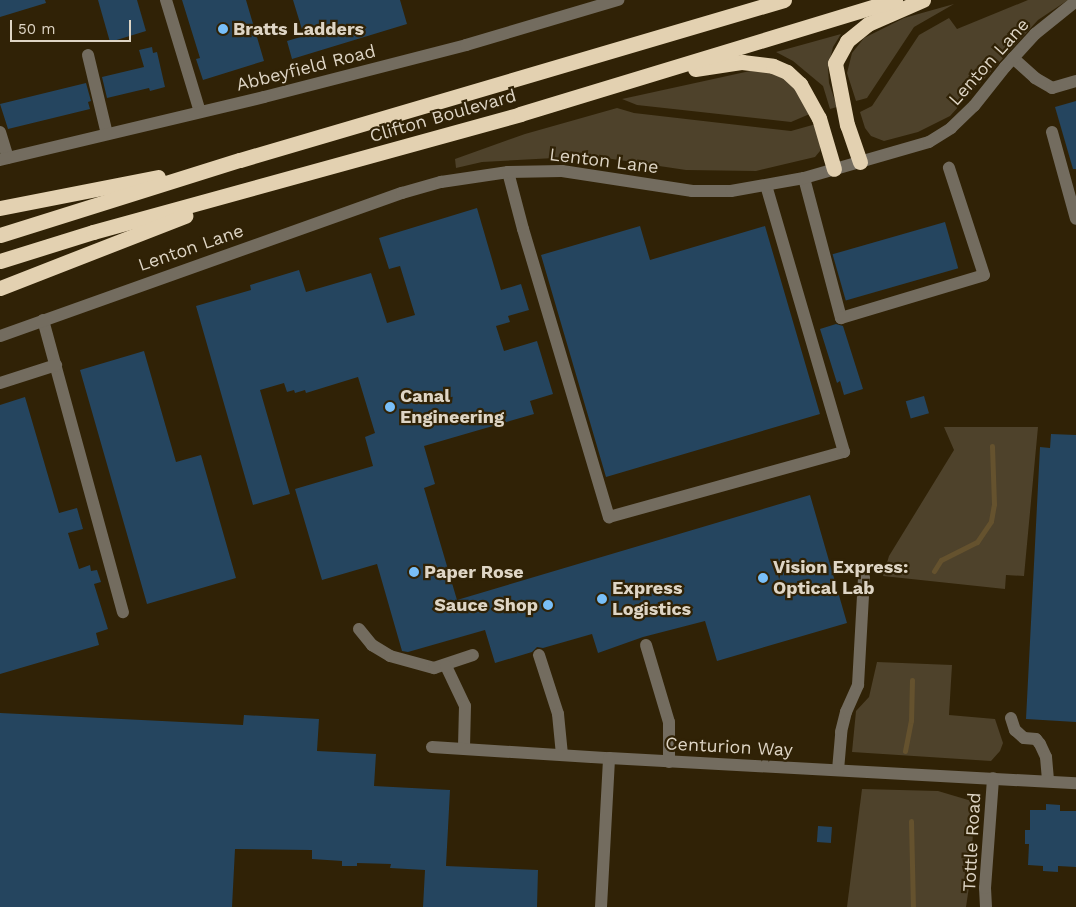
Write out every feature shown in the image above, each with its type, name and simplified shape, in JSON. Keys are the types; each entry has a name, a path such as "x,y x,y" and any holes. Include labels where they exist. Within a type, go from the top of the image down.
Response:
{"highway":[{"name":"Clifton Boulevard","path":"0,235 240,160 784,0"},
{"name":"Clifton Boulevard","path":"0,261 94,232 248,190 615,84 895,0"},
{"path":"860,162 845,119 835,63 847,41 868,24 924,0"},
{"path":"615,84 742,62 774,66 787,72 800,84 819,118 834,169"},
{"path":"0,208 240,160"},
{"path":"0,288 248,190"}],"street":[{"path":"166,0 200,112"},
{"name":"Abbeyfield Road","path":"4,159 466,46 618,0"},
{"name":"Lenton Lane","path":"0,336 402,192 440,182 508,172 562,171 692,191 731,191 804,178 929,142 951,128 974,106 1035,34 1076,2"},
{"path":"88,56 107,134"},
{"path":"1013,58 1035,78 1052,88 1076,81"},
{"path":"0,132 4,159"},
{"path":"1052,132 1076,219"},
{"path":"804,178 841,318 984,274 949,168"},
{"path":"508,172 523,229 609,517 844,452 766,185"},
{"path":"43,320 124,612"},
{"path":"0,383 56,365"},
{"path":"838,770 841,732 846,712 858,684 864,577"},
{"path":"359,629 372,644 390,656 434,668 446,666 473,655"},
{"path":"646,645 668,722 669,762"},
{"path":"539,655 558,714 562,755"},
{"path":"446,666 466,712 464,748"},
{"path":"1011,718 1015,730 1024,738 1036,739 1040,744 1046,757 1048,781"},
{"name":"Centurion Way","path":"432,747 669,762 1076,783"},
{"path":"601,907 609,758"},
{"name":"Tottle Road","path":"986,907 985,888 993,778"}],"shaded area":[{"path":"1028,0 1068,0 1038,20 950,116 918,132 884,141 871,136 865,128 860,112 872,106 919,35 949,18 957,29"},
{"path":"954,4 914,27 867,98 856,101 847,73 852,53 864,38 904,18"},
{"path":"841,34 833,47 828,67 829,83 837,107 830,109 823,86 793,61 776,52"},
{"path":"750,71 771,72 797,86 812,113 791,122 637,105 622,99"},
{"path":"617,108 634,113 791,131 816,124 821,137 820,151 815,157 756,171 686,170 592,156 482,162 456,168 455,159 525,134"},
{"path":"944,427 1038,427 1024,576 1006,575 1005,589 883,576 889,556 954,450"},
{"path":"877,662 952,665 949,715 995,719 1003,743 1000,751 991,761 852,752 856,711 869,697"},
{"path":"862,789 938,791 975,802 970,880 966,907 847,907"}],"building":[{"path":"0,0 45,0 46,3 0,17"},
{"path":"98,0 137,0 146,31 110,42"},
{"name":"Bratts Ladders","path":"182,0 246,0 264,61 203,80 196,59 200,58"},
{"path":"293,0 400,0 407,24 292,59 287,41 304,36"},
{"path":"152,47 153,53 157,52 165,87 150,91 149,88 107,98 102,77 144,67 139,50"},
{"path":"86,83 91,101 88,102 90,109 8,129 0,104"},
{"path":"1076,101 1076,169 1073,169 1055,107"},
{"path":"477,208 501,290 521,284 529,310 508,316 510,322 496,326 504,351 537,341 553,394 530,401 534,414 424,446 435,484 424,488 457,600 810,495 847,623 717,661 705,621 643,637 598,653 592,634 543,648 537,647 532,652 495,663 485,630 408,652 402,651 377,564 322,580 295,489 373,466 365,437 375,433 358,377 306,393 305,390 295,393 294,390 287,392 284,383 260,390 290,494 253,505 196,306 251,290 250,285 299,270 306,292 371,273 387,323 415,315 400,266 389,269 379,238"},
{"path":"945,222 958,268 846,300 833,254"},
{"path":"640,226 650,260 765,226 820,414 606,477 541,255"},
{"path":"836,324 843,326 863,389 844,395 840,381 837,383 820,329"},
{"path":"144,351 176,462 201,455 236,578 147,604 80,370"},
{"path":"924,396 929,413 911,419 906,401"},
{"path":"25,397 59,513 77,508 83,529 68,533 79,569 90,565 91,571 97,570 101,582 94,584 108,629 96,633 99,645 0,674 0,405"},
{"path":"1051,434 1076,435 1076,722 1026,719 1040,447 1050,448"},
{"path":"0,713 243,725 244,715 319,719 317,751 376,754 374,786 450,790 446,866 538,870 537,907 423,907 425,870 390,868 391,864 357,863 357,866 342,866 342,861 312,859 312,850 235,849 232,907 0,907"},
{"path":"1046,804 1060,805 1060,811 1076,811 1076,867 1058,866 1058,872 1043,871 1043,866 1028,865 1029,844 1025,844 1025,830 1030,830 1030,810 1046,810"},
{"path":"818,826 832,827 831,843 817,842"}],"waterway":[{"path":"934,571 941,560 977,542 991,521 994,504 992,446"},
{"path":"905,751 911,721 912,680"},
{"path":"911,821 913,907"}],"place":[{"name":"Bratts Ladders","path":"223,29"},
{"name":"Canal Engineering","path":"390,407"},
{"name":"Paper Rose","path":"414,572"},
{"name":"Vision Express: Optical Lab","path":"763,578"},
{"name":"Express Logistics","path":"602,599"},
{"name":"Sauce Shop","path":"548,605"}]}
